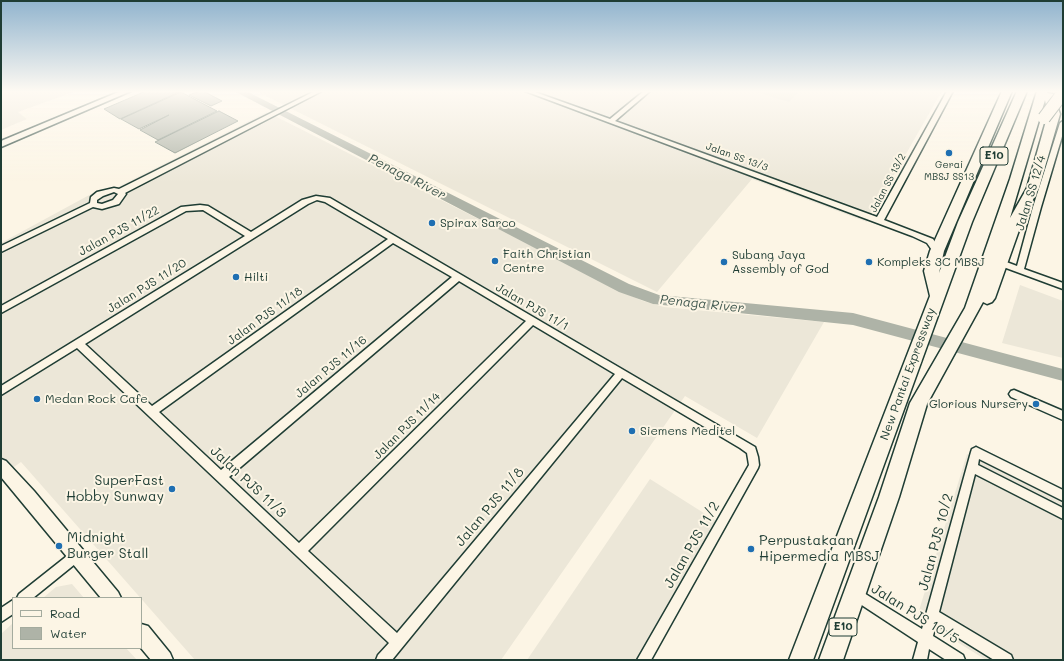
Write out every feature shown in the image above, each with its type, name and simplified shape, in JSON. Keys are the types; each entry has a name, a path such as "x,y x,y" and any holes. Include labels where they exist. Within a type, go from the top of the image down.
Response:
{"highway":[{"path":"937,296 931,271 937,251 993,122"},
{"name":"New Pantai Expressway","path":"801,660 964,222 1008,122"},
{"name":"New Pantai Expressway","path":"831,660 889,497 919,403 973,308 1016,179 1033,122"},
{"path":"1016,219 1016,213 1032,150 1043,122"},
{"path":"973,308 987,298 1016,219 1033,188 1052,122"}],"main road":[{"path":"1,140 43,122"},
{"path":"1,144 54,122"},
{"path":"1,136 14,134"},
{"path":"1,466 7,480 111,597"},
{"path":"142,635 163,660"}],"street":[{"path":"93,204 94,199 100,194 114,190 120,192 258,122"},
{"name":"Jalan SS 13/3","path":"613,122 915,234 930,241 937,251"},
{"name":"Jalan SS 13/2","path":"879,221 933,122"},
{"name":"Jalan SS 12/4","path":"1020,270 1036,207 1063,123"},
{"path":"93,204 98,207 112,205 120,200 122,194 120,192"},
{"name":"Jalan PJS 11/1","path":"305,202 316,198 327,200 744,445"},
{"name":"Jalan PJS 11/20","path":"1,391 305,202"},
{"path":"1,249 93,204"},
{"name":"Jalan PJS 11/22","path":"1,310 184,209 200,207 205,208 250,236"},
{"name":"Jalan SS 13/3","path":"915,234 932,236 944,234"},
{"name":"Jalan PJS 11/18","path":"151,412 393,239"},
{"path":"1001,263 1063,286"},
{"name":"Jalan PJS 11/16","path":"220,477 458,277"},
{"name":"Jalan PJS 11/14","path":"299,551 532,321"},
{"name":"Jalan PJS 11/3","path":"78,343 397,642"},
{"name":"Jalan PJS 11/8","path":"383,660 621,373"},
{"path":"1014,394 1063,416"},
{"name":"Jalan PJS 11/2","path":"644,660 754,465 754,457 751,450 744,445"},
{"name":"Jalan PJS 10/2","path":"920,660 976,452 1063,496"},
{"path":"972,467 1063,514"},
{"path":"25,597 76,556"},
{"name":"Jalan PJS 10/5","path":"855,594 958,660"},
{"path":"1,616 12,607"},
{"path":"933,615 1006,660"}],"shaded area":[{"path":"1,122 20,122 1,130"},
{"path":"247,122 286,122 643,301 664,307 824,322 757,438 685,396 501,660 195,660 142,600 142,597 140,597 21,462 1,476 1,243 93,193 118,187"},
{"path":"318,122 924,122 867,222 752,179 657,292"},
{"path":"1020,285 1063,301 1063,358 1002,343"},
{"path":"967,454 1063,502 1063,660 986,660 917,617"},
{"path":"650,479 718,522 639,660 527,660"},
{"path":"72,584 83,597 44,597 56,587"},
{"path":"12,624 12,649 127,649 137,660 1,660 1,634"}],"water":[{"path":"126,122 154,122 139,129"},
{"path":"156,122 195,122 158,140 140,130"},
{"path":"197,122 236,122 175,153 155,142"}],"waterway":[{"name":"Penaga River","path":"299,122 624,288 658,300 853,319 1063,375"}],"place":[{"name":"Gerai MBSJ SS13","path":"949,153"},
{"name":"Spirax Sarco","path":"432,223"},
{"name":"Faith Christian Centre","path":"495,261"},
{"name":"Subang Jaya Assembly of God","path":"724,262"},
{"name":"Kompleks 3C MBSJ","path":"869,262"},
{"name":"Hilti","path":"236,277"},
{"name":"Medan Rock Cafe","path":"37,399"},
{"name":"Glorious Nursery","path":"1036,404"},
{"name":"Siemens Meditel","path":"632,431"},
{"name":"SuperFast Hobby Sunway","path":"172,489"},
{"name":"Midnight Burger Stall","path":"59,546"},
{"name":"Perpustakaan Hipermedia MBSJ","path":"751,549"}]}
